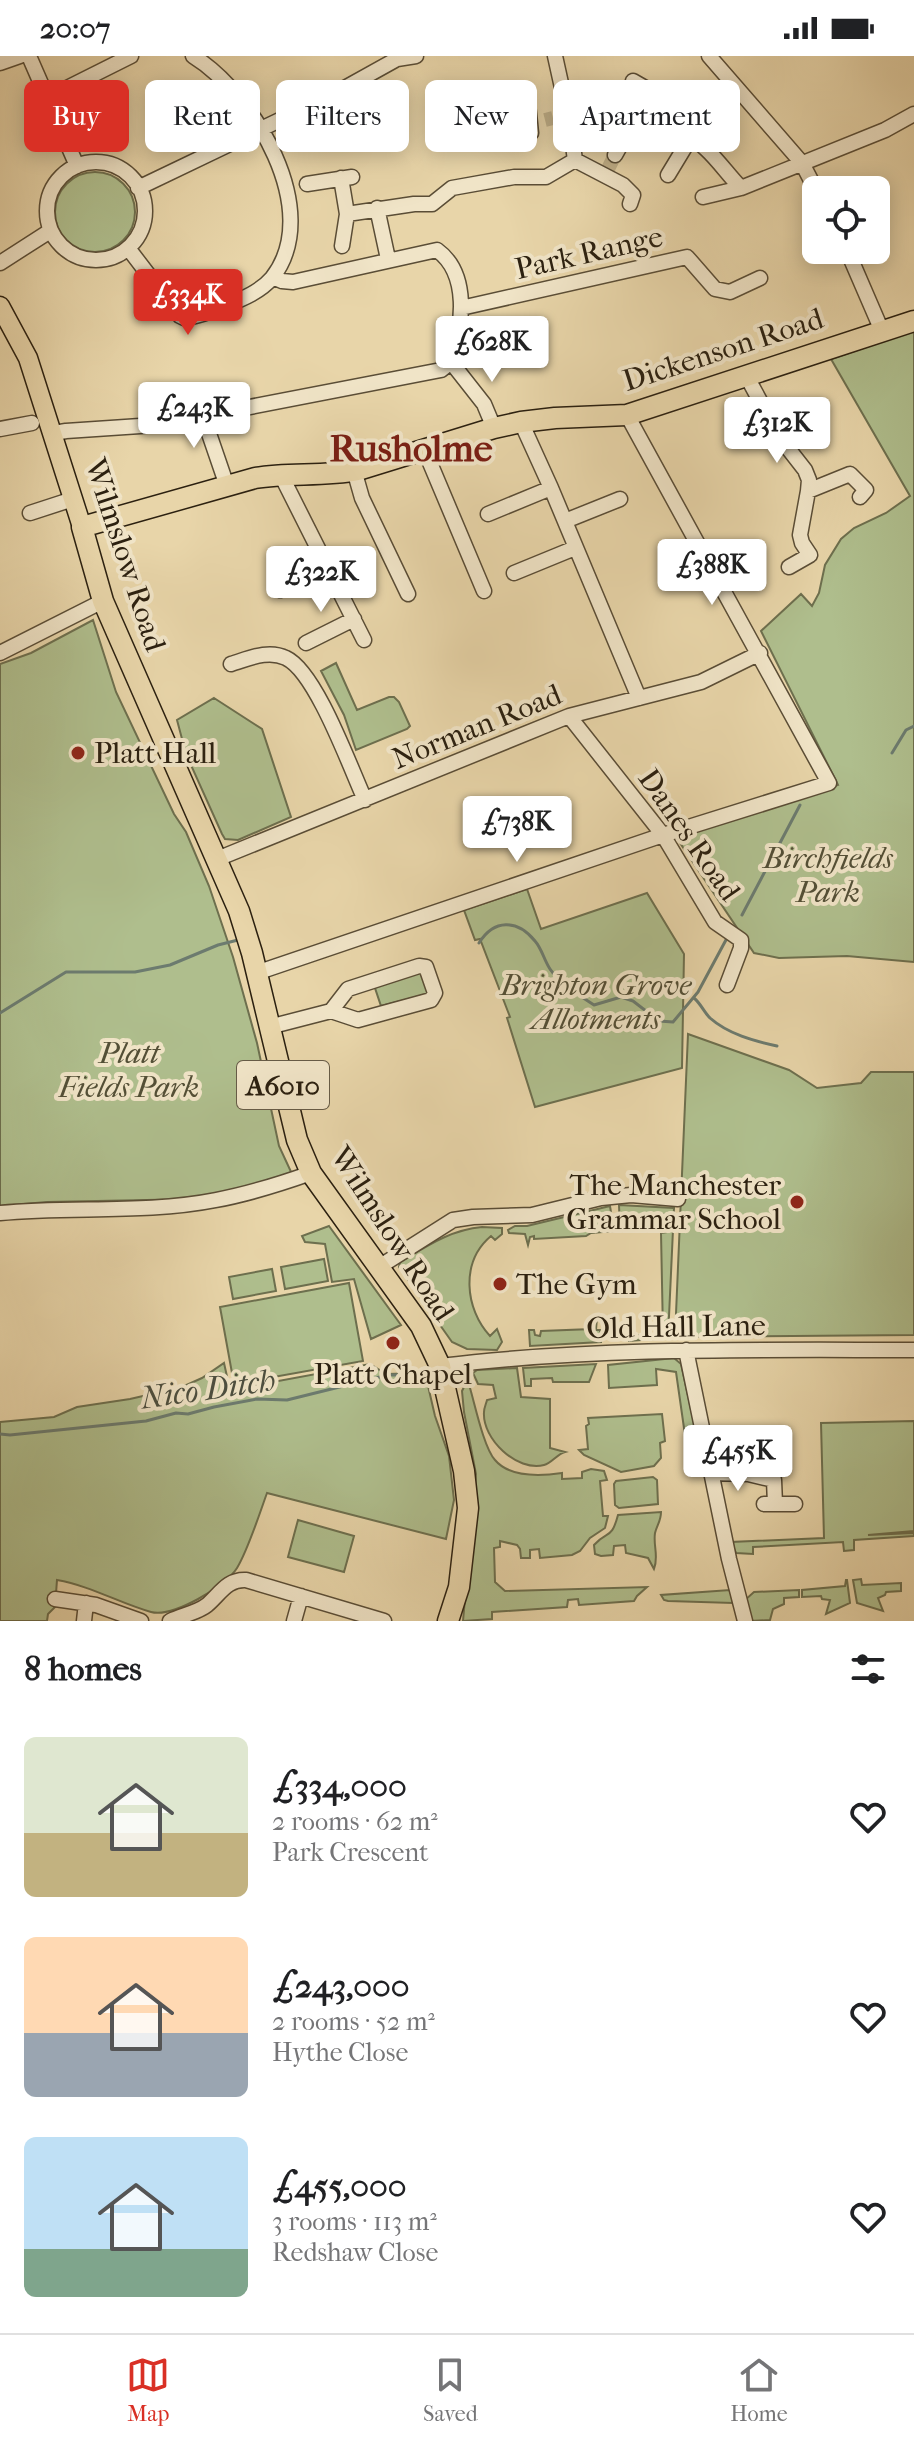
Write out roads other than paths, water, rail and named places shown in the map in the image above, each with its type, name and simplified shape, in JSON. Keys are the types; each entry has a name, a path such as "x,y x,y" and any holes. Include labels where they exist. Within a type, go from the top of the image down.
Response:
{"highway":[{"name":"Dickenson Road","path":"82,527 227,486 281,475 317,475 354,470 521,422 627,415 914,321"},
{"name":"Wilmslow Road","path":"82,527 103,601 133,675 159,724 239,911 297,1140 311,1173 421,1326 440,1366 464,1471 468,1508 459,1587 448,1621"}],"main road":[{"name":"Wilmslow Road","path":"0,306 6,330 28,358 82,527"}],"street":[{"path":"0,63 20,56"},
{"path":"29,56 39,80"},
{"path":"83,80 131,56"},
{"path":"193,56 225,80"},
{"path":"128,248 184,318 257,292 273,277 285,255 289,213 281,170 260,127 334,94 397,58 416,56"},
{"path":"537,128 549,119 555,56"},
{"path":"709,56 802,163 809,176"},
{"path":"537,105 575,160 607,172 633,195 630,204"},
{"path":"703,197 741,188 885,130 914,114"},
{"path":"71,152 77,166"},
{"path":"138,188 210,152"},
{"path":"668,175 682,152"},
{"path":"709,152 741,188"},
{"path":"347,214 377,208 432,204 452,188 514,177 546,177 575,160"},
{"path":"88,162 110,164 131,178 138,188 144,220 136,240 116,256 105,260 85,259 65,249 50,231 47,211 49,197 55,185 77,166 88,162"},
{"path":"307,184 347,177 347,214 342,246"},
{"path":"377,208 388,259"},
{"path":"0,263 50,231"},
{"path":"54,433 155,425 441,370 451,362 459,340 461,294 449,259 437,250 293,282 273,277"},
{"name":"Park Range","path":"461,308 687,257 715,289 730,292 760,278"},
{"path":"853,264 882,331"},
{"path":"451,362 484,404 494,428"},
{"path":"746,375 780,438 809,480 800,535 810,555 789,567"},
{"path":"256,973 663,835 829,783 627,415"},
{"path":"203,416 227,486"},
{"path":"521,422 639,698"},
{"path":"0,429 32,423"},
{"path":"425,451 484,591"},
{"path":"354,470 362,498 408,594"},
{"path":"808,491 850,474 866,490 860,497"},
{"path":"281,475 364,640"},
{"path":"488,514 551,488"},
{"path":"30,513 73,499"},
{"path":"565,521 620,499"},
{"path":"514,573 575,548"},
{"path":"280,590 328,567"},
{"path":"0,653 103,601"},
{"path":"306,643 354,619"},
{"name":"Norman Road","path":"217,859 569,716 701,682 760,653"},
{"path":"231,664 262,654 284,657 302,670 318,697 365,800"},
{"name":"Danes Road","path":"569,716 663,835 715,922 741,940 727,985"},
{"path":"269,1027 331,1011 358,1020 431,1000 435,993 426,967 419,966 348,989 331,1011"},
{"path":"0,1213 215,1201 311,1173"},
{"path":"379,1267 453,1220 532,1215 601,1198 631,1195 678,1199"},
{"path":"686,1350 729,1559 745,1621"},
{"name":"Old Hall Lane","path":"440,1366 609,1352 914,1350"},
{"path":"711,1473 748,1474 774,1480 769,1504 795,1504"},
{"path":"170,1621 207,1605 237,1580 384,1621"},
{"path":"294,1621 301,1596"},
{"path":"55,1599 96,1605 141,1621"},
{"path":"84,1621 86,1603"}],"waterway":[{"path":"892,753 906,730 914,726"},
{"path":"742,915 800,805"},
{"path":"479,943 499,926 521,929 537,944 559,980 594,1005 621,997 633,1001 659,1021 673,1022 698,992 727,938"},
{"path":"0,1013 66,972 135,972 170,965 238,940"},
{"path":"694,998 710,1018 733,1033 777,1046"},
{"name":"Nico Ditch","path":"0,1434 146,1421 257,1399 287,1400 388,1375 420,1375"}],"tunnel":[{"path":"545,120 553,118"},
{"path":"608,169 615,155"}],"place":[{"name":"Platt Hall","path":"78,753"},
{"name":"The Manchester Grammar School","path":"797,1202"},
{"name":"The Gym","path":"500,1284"},
{"name":"Platt Chapel","path":"393,1343"}],"district":[{"name":"Rusholme","path":"411,448"}],"park label":[{"name":"Birchfields Park","path":"828,875"},
{"name":"Brighton Grove Allotments","path":"596,1002"},
{"name":"Platt Fields Park","path":"129,1070"}]}
